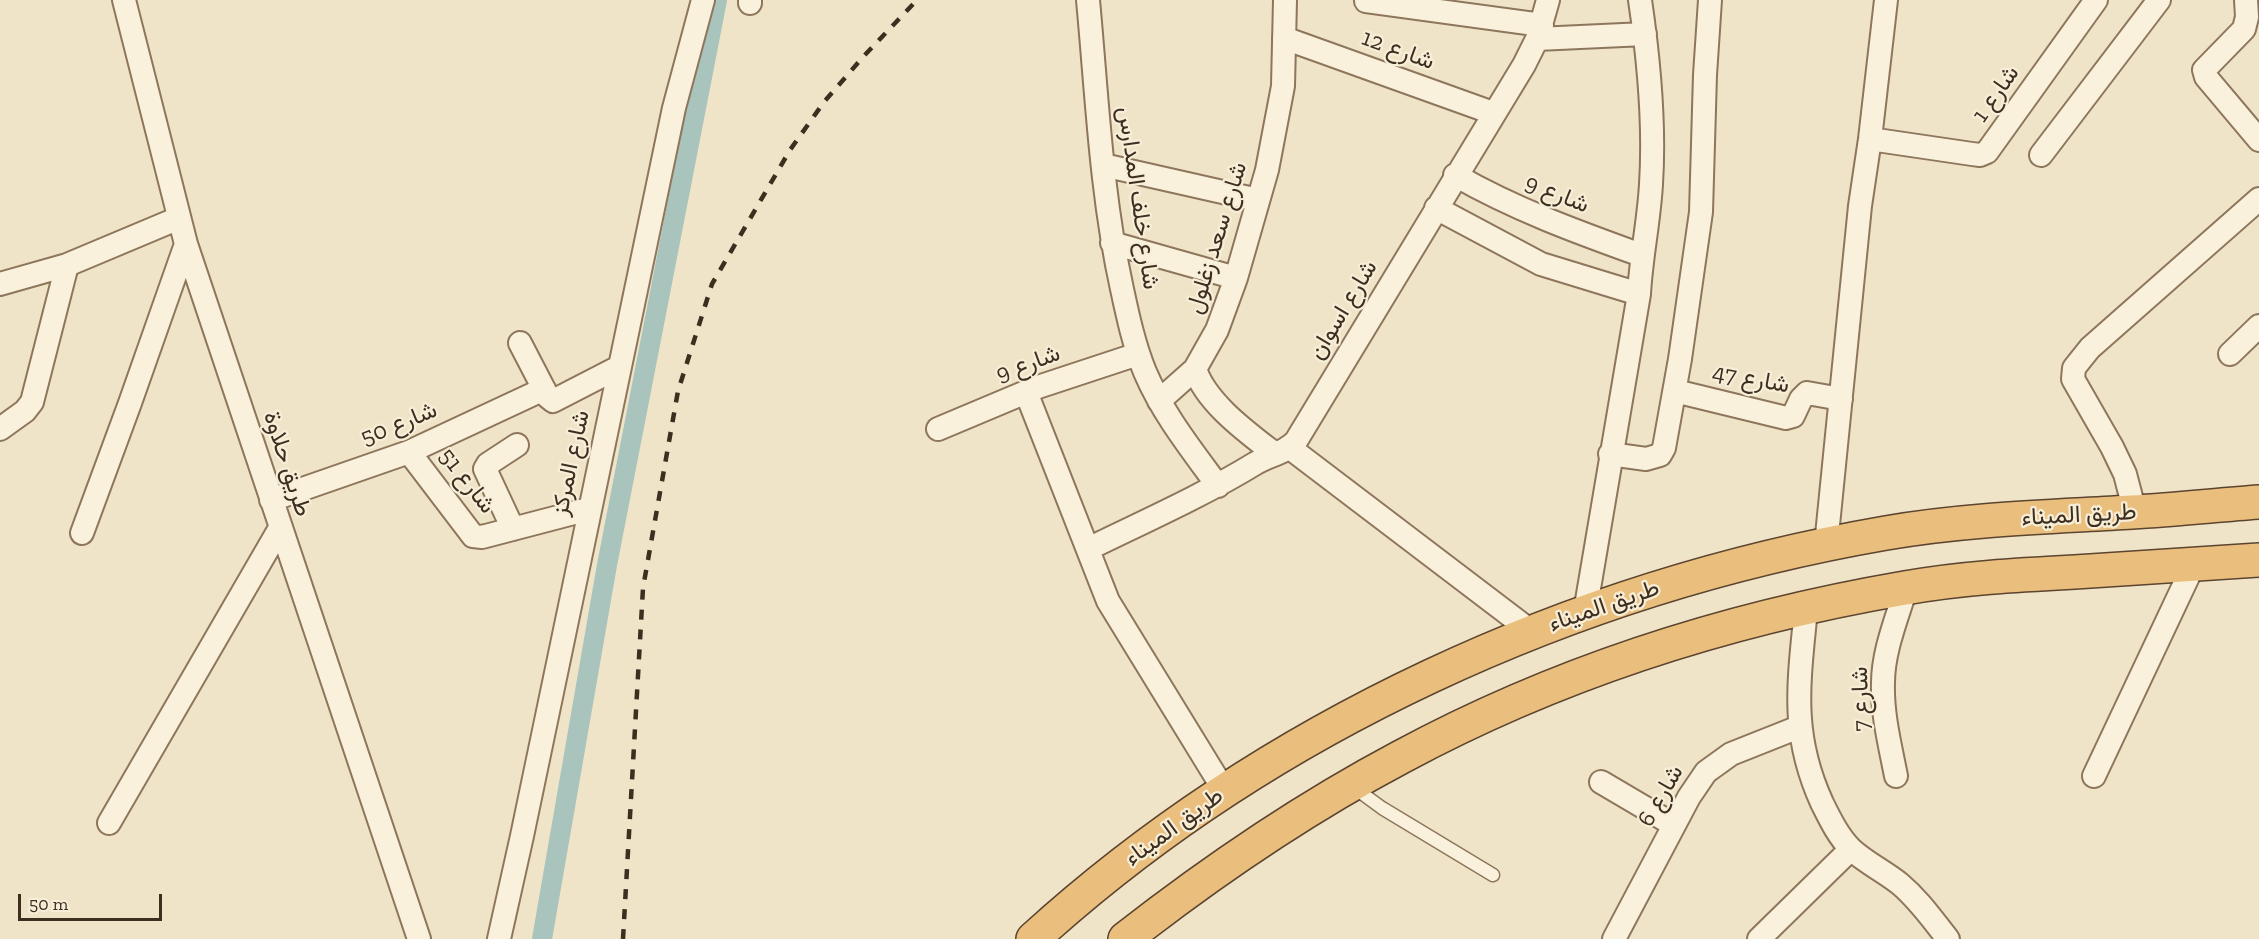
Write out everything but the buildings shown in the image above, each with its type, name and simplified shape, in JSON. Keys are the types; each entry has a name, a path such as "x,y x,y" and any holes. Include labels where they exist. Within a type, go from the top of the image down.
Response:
{"highway":[{"name":"طريق الميناء","path":"1033,939 1108,875 1165,831 1224,790 1362,711 1426,678 1532,632 1585,612 1701,574 1826,545 1942,525 2001,519 2135,512 2255,499"},
{"path":"1125,939 1221,867 1351,785 1402,756 1476,719 1551,687 1661,648 1806,609 1906,588 2012,575 2259,560"}],"street":[{"name":"طريق حلاوة","path":"124,0 186,244 419,939"},
{"name":"شارع المركز","path":"499,939 674,108 703,0"},
{"name":"شارع خلف المدارس","path":"1088,0 1112,243 1138,354 1159,401 1218,486"},
{"name":"شارع سعد زغلول","path":"1196,369 1217,330 1236,278 1258,200 1278,114 1282,86 1286,0"},
{"name":"شارع اسوان","path":"1088,549 1218,486 1283,451 1302,432 1455,175 1524,65 1539,32 1548,0"},
{"path":"1585,612 1638,294 1651,184 1651,79 1640,0"},
{"path":"1610,454 1646,459 1660,455 1664,448 1675,391 1701,212 1705,75 1710,0"},
{"path":"1826,545 1860,206 1886,0"},
{"name":"شارع 1","path":"1870,138 1980,155 1987,152 2096,0"},
{"path":"2041,155 2159,0"},
{"path":"2246,0 2247,17 2244,29 2204,69 2206,77 2259,140"},
{"path":"1366,1 1539,32 1645,34"},
{"name":"شارع 12","path":"1284,38 1493,113"},
{"path":"1103,165 1258,200"},
{"name":"شارع 9","path":"1455,175 1513,206 1641,255"},
{"path":"2135,512 2125,474 2073,379 2074,368 2090,348 2259,199"},
{"path":"1436,208 1541,264 1638,294"},
{"path":"0,284 67,265 179,218"},
{"path":"1112,243 1236,278"},
{"path":"82,533 186,244"},
{"path":"0,429 25,411 32,402 67,265"},
{"path":"2230,354 2259,326"},
{"path":"520,343 550,400 556,401 619,367"},
{"name":"شارع 9","path":"938,429 1026,392 1138,354"},
{"path":"1159,401 1196,369 1201,381 1228,416 1283,451 1532,632"},
{"name":"شارع 50","path":"271,500 409,452 544,389"},
{"name":"شارع 47","path":"1675,391 1786,418 1793,416 1807,393 1841,399"},
{"path":"1026,392 1108,601 1224,790"},
{"path":"513,529 485,469 488,464 517,445"},
{"name":"شارع 51","path":"409,452 473,536 482,537 589,509"},
{"path":"110,823 280,528"},
{"path":"2094,776 2194,564"},
{"name":"شارع 7","path":"1896,776 1884,713 1883,683 1887,654 1906,588"},
{"path":"1806,609 1798,691 1799,727 1812,782 1831,822 1851,849 1912,895 1928,911 1948,939"},
{"name":"شارع 6","path":"1614,939 1696,784 1718,762 1731,754 1799,727"},
{"path":"1601,782 1674,825"},
{"path":"1759,939 1851,849"}],"lane":[{"path":"1351,785 1377,804 1493,874"}],"waterway":[{"path":"542,939 607,565 717,0"}],"railway":[{"path":"623,939 643,588 678,391 712,284 790,150 824,102 917,0"}]}
